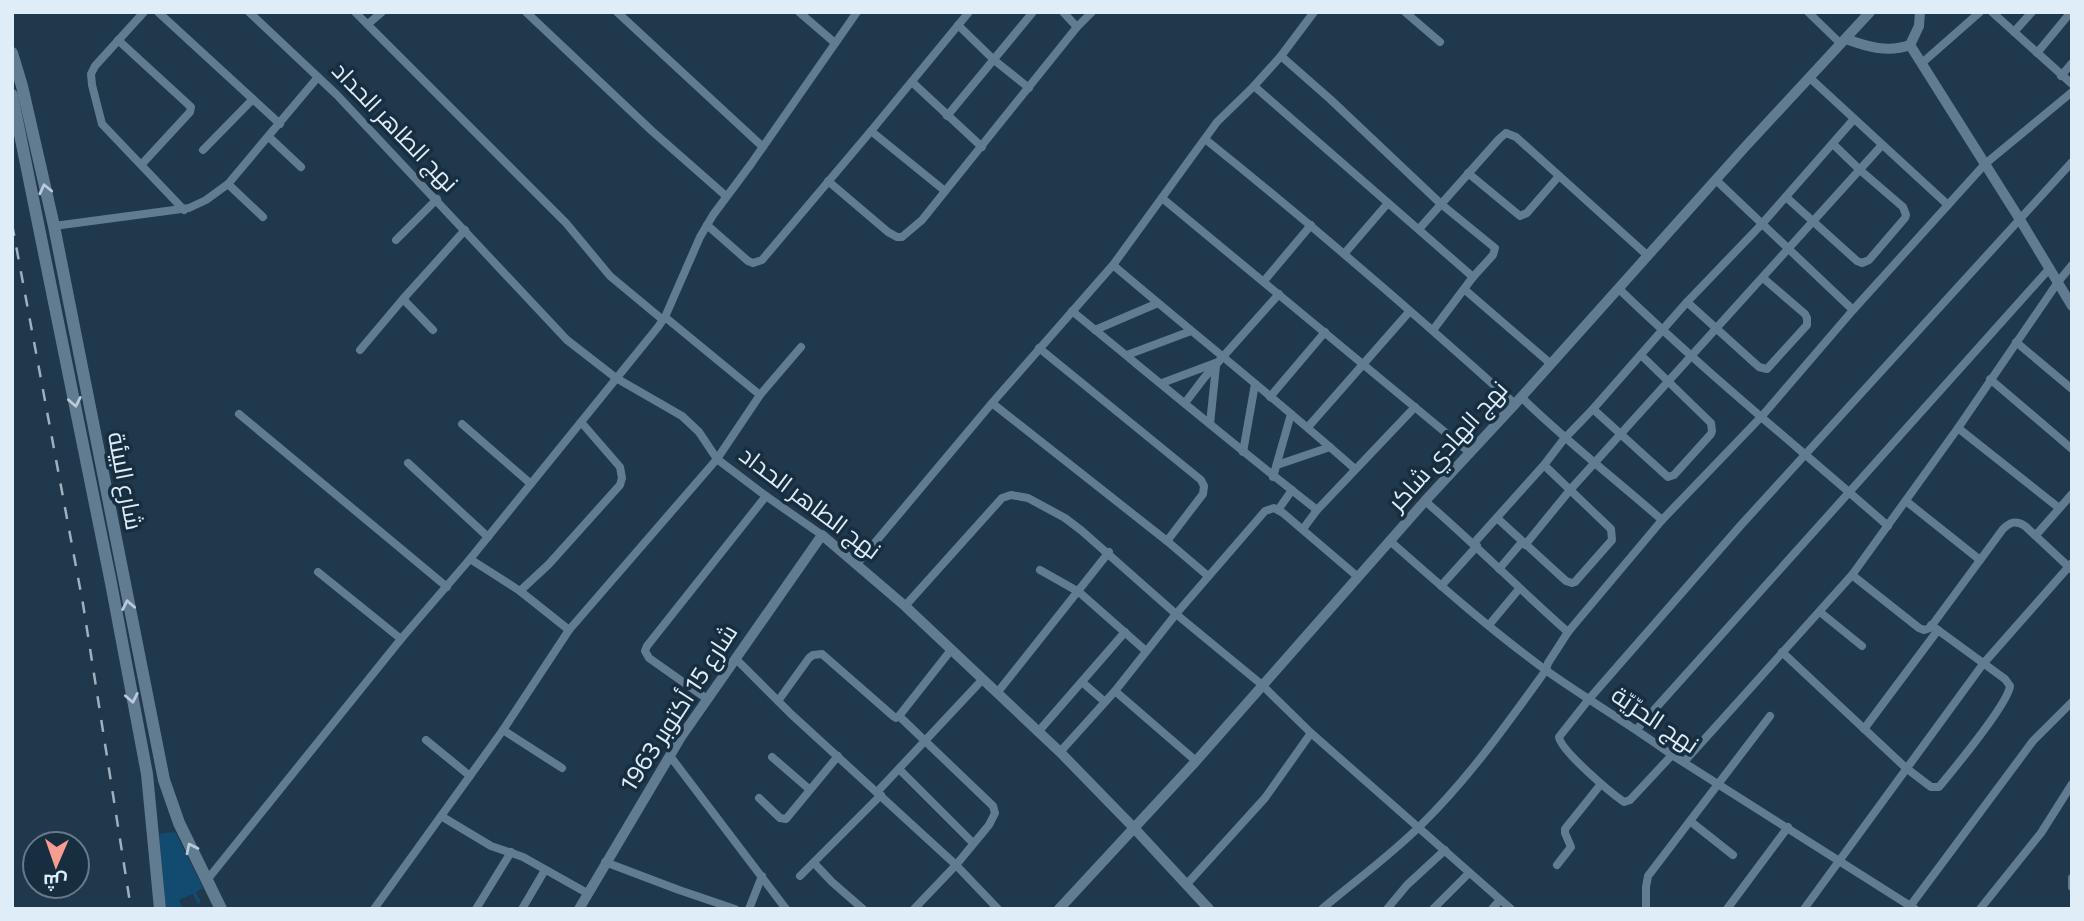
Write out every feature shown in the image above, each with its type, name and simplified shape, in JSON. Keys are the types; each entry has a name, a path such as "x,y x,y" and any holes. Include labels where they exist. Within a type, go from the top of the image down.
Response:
{"main road":[{"name":"شارع البيئة","path":"12,53 15,90 34,167 54,226 62,270 65,318 128,639 139,731 150,790 160,909"},
{"name":"شارع البيئة","path":"34,167 49,273 65,318"},
{"path":"49,273 62,270"},
{"name":"شارع البيئة","path":"128,639 166,789 179,823 221,909"},
{"path":"139,731 152,728"}],"street":[{"path":"144,12 93,70 92,85 102,124 184,210"},
{"path":"158,12 280,124"},
{"name":"نهج الطاهر الحداد","path":"249,12 318,77 466,229 567,340 616,378 682,416 699,432 717,459 822,535 905,606 1060,752 1209,909"},
{"path":"355,12 566,223 610,276 760,396"},
{"path":"368,24 382,12"},
{"path":"526,12 652,131 726,196"},
{"path":"617,12 764,147"},
{"path":"799,12 835,43"},
{"path":"206,880 664,318 707,225 857,12"},
{"path":"707,225 748,261 757,262 782,237 969,12"},
{"path":"947,116 1033,12"},
{"path":"1063,12 1077,27"},
{"path":"828,181 888,232 897,237 910,233 1092,12"},
{"path":"857,564 1039,348 1113,265 1228,109 1254,86 1281,56 1314,12"},
{"path":"1405,12 1440,42"},
{"path":"1808,12 1843,42 1879,48 1910,45 1919,26 1920,12"},
{"name":"نهج الهادي شاكر","path":"1059,909 1196,761 1425,500 1870,12"},
{"path":"1922,63 1980,12"},
{"path":"1992,12 2072,84"},
{"path":"2014,32 2032,12"},
{"path":"2037,53 2071,12"},
{"path":"958,25 1028,88"},
{"path":"118,40 191,107 190,112 142,164"},
{"path":"1910,45 2072,306"},
{"path":"1281,56 1441,204 1495,247 1493,256 1433,330"},
{"path":"2061,75 2072,63"},
{"path":"54,226 184,210 196,206 228,184 318,77"},
{"path":"1810,78 1948,205"},
{"path":"912,82 982,147"},
{"path":"1254,86 1474,277"},
{"path":"1322,909 1419,827 1465,780 1546,670 1568,632 1662,520 1762,416 1985,164 2072,92"},
{"path":"203,150 253,99"},
{"path":"1441,586 1564,439 1687,302 1761,225 1854,119"},
{"path":"871,131 945,191"},
{"path":"1419,229 1506,133 1516,137 1648,256"},
{"path":"269,137 301,167"},
{"path":"1205,139 1311,225 1409,312 1595,462 1662,520"},
{"path":"1786,197 1857,261 1862,263 1869,260 1906,215 1903,207 1833,144"},
{"path":"1499,569 1882,145"},
{"path":"1672,755 1628,802 1622,801 1601,784 1559,741 1561,734 1588,699 1803,455 2072,162"},
{"path":"1468,173 1520,216 1527,213 1559,176"},
{"path":"1716,180 1853,310"},
{"path":"228,184 263,217"},
{"path":"1162,198 1469,452"},
{"path":"396,240 437,200"},
{"path":"1344,254 1388,203"},
{"path":"1264,281 1311,225"},
{"path":"360,350 466,229"},
{"path":"1113,265 1191,331 1219,362 1255,384 1355,470"},
{"path":"1684,762 1852,575 2072,265"},
{"path":"1637,729 2050,268"},
{"path":"1687,302 1764,369 1770,367 1808,322 1805,314 1763,278"},
{"path":"1464,289 1551,364"},
{"path":"1619,289 1803,455 1888,526"},
{"path":"1185,403 1279,295"},
{"path":"403,299 433,330"},
{"path":"1095,330 1158,303"},
{"path":"1072,311 1273,477 1317,510"},
{"path":"1308,427 1409,312"},
{"path":"1126,355 1191,331"},
{"path":"1270,397 1325,332"},
{"path":"2016,342 2072,389"},
{"path":"374,909 503,730 569,630 717,459 760,396 801,347"},
{"path":"1039,348 1203,484 1203,494 1167,541"},
{"path":"1593,409 1665,475 1674,475 1710,434 1712,426 1708,419 1641,355"},
{"path":"1161,383 1219,362"},
{"path":"1210,424 1219,362"},
{"path":"1990,379 2072,449"},
{"path":"1243,452 1255,384"},
{"path":"992,403 1208,576"},
{"path":"1303,529 1317,510 1415,407"},
{"path":"239,414 447,587"},
{"path":"1273,477 1290,414"},
{"path":"520,591 544,570 620,485 620,467 581,422"},
{"path":"462,424 531,484"},
{"path":"1958,428 2059,508"},
{"path":"1277,465 1330,447"},
{"path":"408,463 488,537"},
{"path":"1497,518 1566,581 1575,582 1612,540 1611,529 1544,465"},
{"path":"1279,510 1292,490"},
{"path":"2036,535 2072,494"},
{"path":"905,606 1002,498 1020,495 1042,504 1109,552 1176,614 1261,684 1311,733 1511,909"},
{"path":"707,699 649,658 645,651 766,496"},
{"path":"1425,500 1568,632"},
{"path":"1906,501 1980,560"},
{"path":"1060,752 1115,691 1260,515 1269,509 1279,510 1358,577"},
{"path":"1804,909 1983,664 2071,566 2020,523 2011,522 1980,560 1864,729"},
{"name":"شارع 15 أكتوبر 1963","path":"579,909 605,862 707,699 822,535"},
{"name":"نهج الحرّيّة","path":"1390,541 1441,586 1546,670 1672,755 1911,908"},
{"path":"997,693 1109,552"},
{"path":"470,559 520,591 569,630"},
{"path":"1040,570 1079,592 1146,651"},
{"path":"318,572 401,639"},
{"path":"1782,652 1906,768 1931,787 1939,787 2009,692 2008,683 1935,628 1919,628 1852,575"},
{"path":"1489,625 1519,589"},
{"path":"1820,612 1862,646"},
{"path":"1038,732 1125,632"},
{"path":"778,701 809,658 817,654 826,658 896,718 951,650"},
{"path":"736,659 956,865 998,909"},
{"path":"800,876 982,680"},
{"path":"1082,682 1105,702"},
{"path":"1115,691 1196,761"},
{"path":"1911,908 2033,741 2072,702"},
{"path":"899,716 995,809 992,821 956,865 914,909"},
{"path":"1646,909 1648,876 1770,716"},
{"path":"503,730 562,768"},
{"path":"1186,885 1265,799 1311,733"},
{"path":"426,740 470,776"},
{"path":"670,756 786,909"},
{"path":"758,798 785,820 838,756"},
{"path":"772,757 809,789"},
{"path":"899,769 973,843"},
{"path":"1980,909 2042,833 2072,783"},
{"path":"1557,865 1571,847 1566,829 1601,784"},
{"path":"440,816 491,846 511,852 587,893"},
{"path":"1690,821 1732,855"},
{"path":"1727,909 1788,827"},
{"path":"1387,909 1445,850"},
{"path":"476,909 511,852"},
{"path":"605,862 735,909"},
{"path":"814,863 832,883 863,909"},
{"path":"522,909 545,870"},
{"path":"1433,909 1469,873"},
{"path":"749,909 762,876"},
{"path":"2072,878 2072,887"},
{"path":"1492,909 1500,900"}],"shaded area":[{"path":"175,832 203,888 196,892 201,902 198,904 193,894 179,900 183,909 166,909 159,834"}],"railway":[{"path":"12,224 83,604 131,909"}]}
